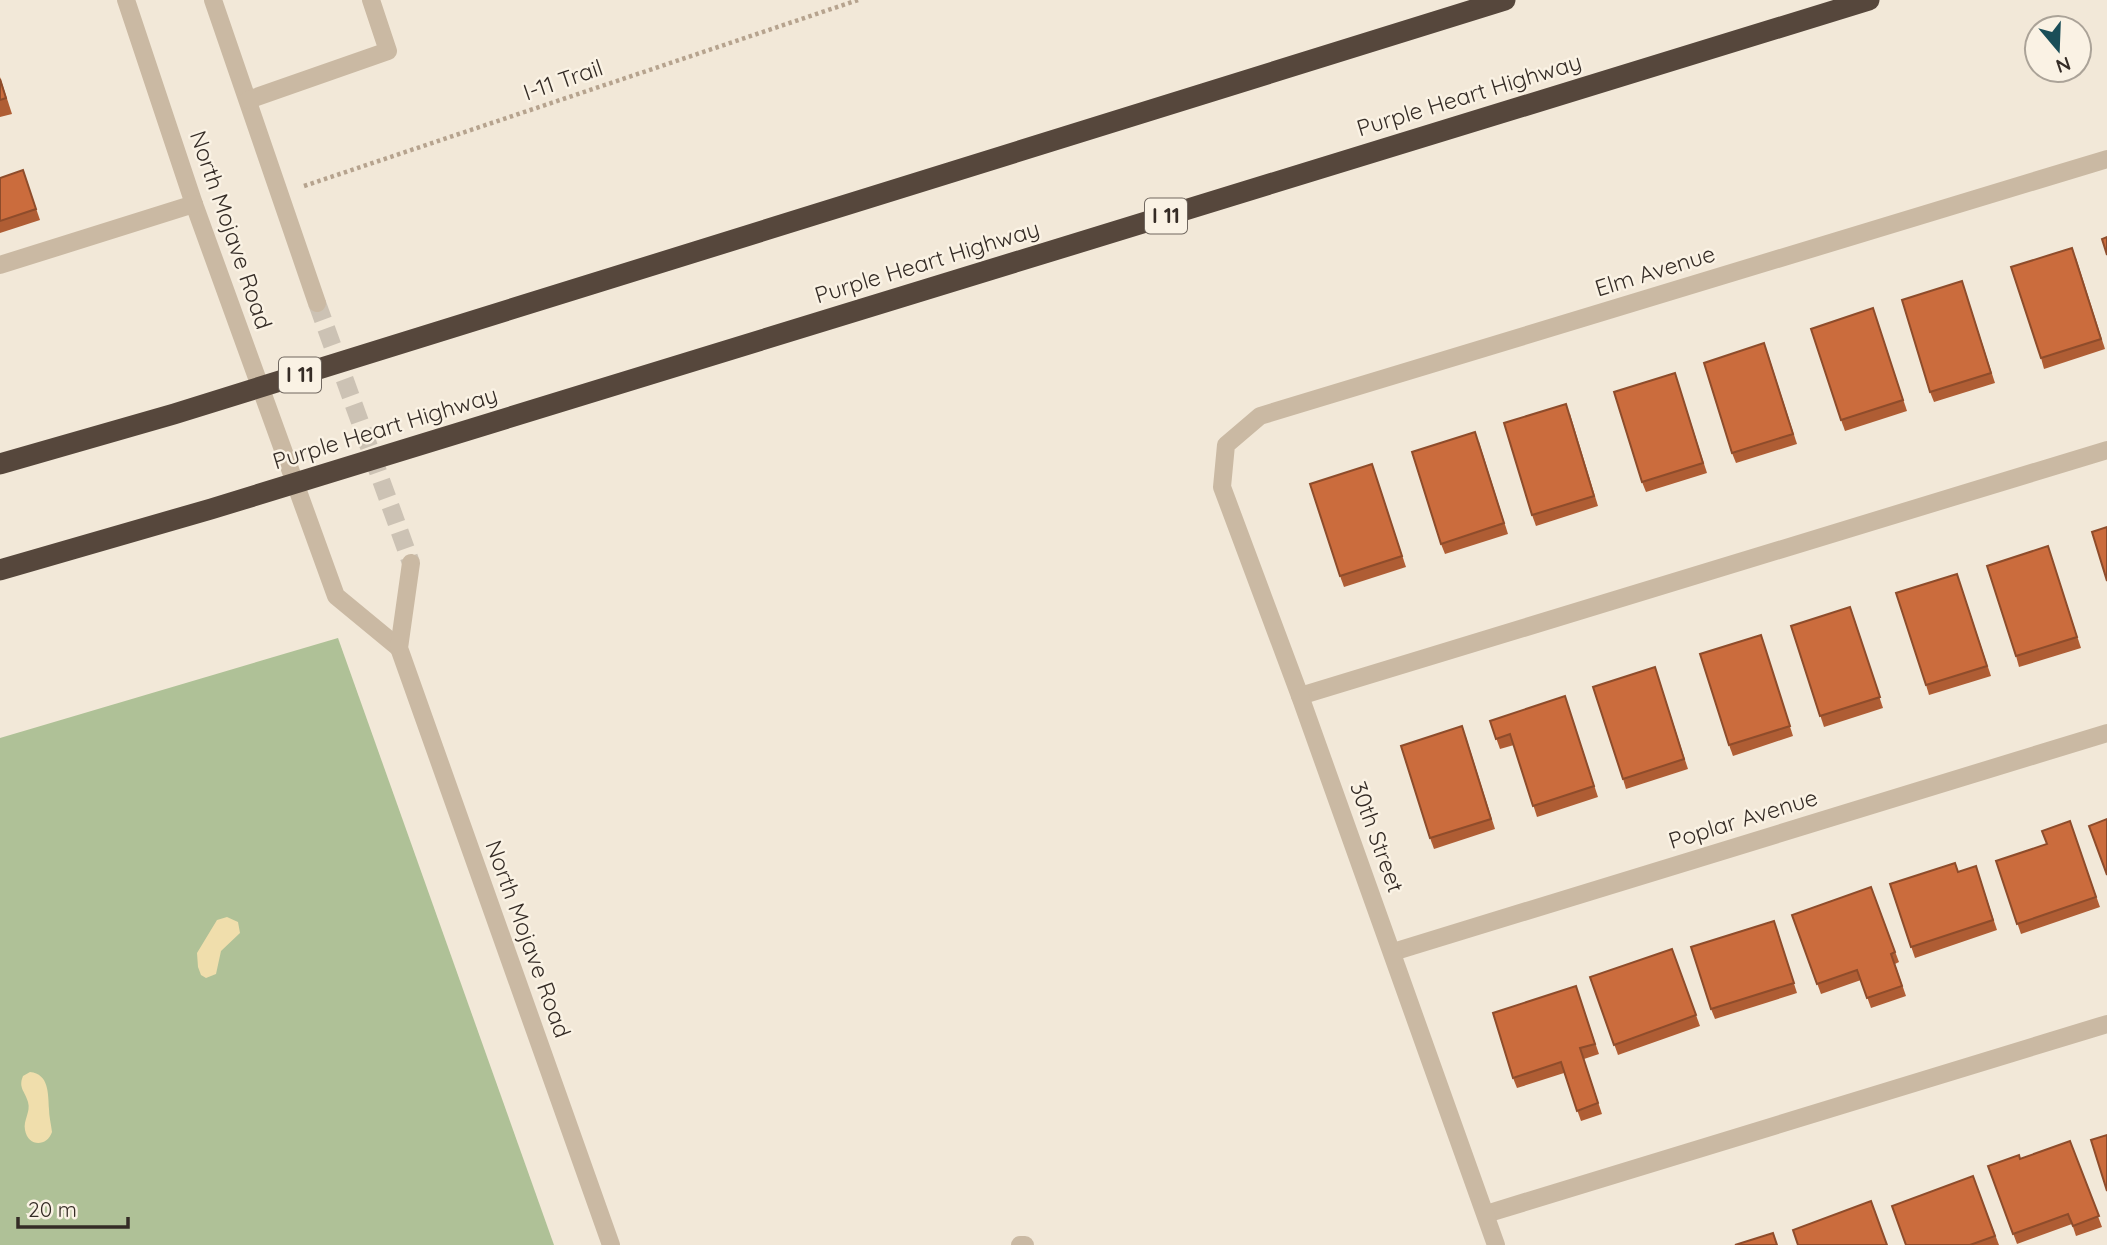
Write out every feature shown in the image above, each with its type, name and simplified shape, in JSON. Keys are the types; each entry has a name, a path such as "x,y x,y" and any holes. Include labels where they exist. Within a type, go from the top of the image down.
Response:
{"highway":[{"name":"I 11","path":"0,464 174,414 1505,0"},
{"name":"Purple Heart Highway","path":"0,570 211,509 1869,0"}],"street":[{"name":"North Mojave Road","path":"126,0 194,204 336,596 399,648"},
{"path":"213,0 317,303"},
{"path":"248,100 388,51 371,0"},
{"name":"Elm Avenue","path":"1226,445 1260,416 2107,159"},
{"path":"0,265 194,204"},
{"name":"30th Street","path":"1226,445 1222,487 1393,952 1496,1245"},
{"path":"1300,696 2107,450"},
{"name":"North Mojave Road","path":"411,564 399,648 611,1245"},
{"name":"Poplar Avenue","path":"1393,952 2107,733"},
{"path":"1486,1214 2107,1024"}],"path":[{"name":"I-11 Trail","path":"279,194 858,0"}],"green space":[{"path":"338,638 554,1245 0,1245 0,738"}],"sand":[{"path":"227,917 238,922 240,933 221,951 216,974 206,978 201,975 198,967 197,953 217,920"},
{"path":"30,1072 41,1076 48,1091 52,1132 50,1137 38,1143 30,1140 25,1130 29,1106 21,1084 23,1076"}],"building":[{"path":"0,79 6,98 0,100"},
{"path":"23,170 36,209 0,221 0,178"},
{"path":"2107,237 2107,255 2102,239"},
{"path":"2072,248 2101,339 2041,358 2011,267"},
{"path":"1962,281 1991,373 1930,392 1902,300"},
{"path":"1873,308 1903,400 1841,420 1811,329"},
{"path":"1764,343 1793,434 1732,453 1704,363"},
{"path":"1675,373 1703,463 1642,482 1614,392"},
{"path":"1566,404 1594,496 1532,515 1504,423"},
{"path":"1475,432 1504,523 1441,544 1412,452"},
{"path":"1372,464 1402,556 1340,576 1310,484"},
{"path":"2107,527 2107,581 2092,532"},
{"path":"2048,546 2077,637 2016,656 1987,566"},
{"path":"1957,574 1987,666 1926,685 1896,593"},
{"path":"1850,607 1880,697 1820,716 1791,626"},
{"path":"1761,635 1790,726 1729,745 1700,654"},
{"path":"1655,667 1684,759 1623,779 1593,687"},
{"path":"1565,696 1594,786 1533,806 1510,734 1496,739 1490,721"},
{"path":"1462,726 1491,819 1430,838 1401,746"},
{"path":"2107,819 2107,875 2089,826"},
{"path":"2070,821 2096,897 2017,924 1996,861 2047,844 2042,831"},
{"path":"1955,863 1958,872 1976,866 1993,920 1911,947 1890,884"},
{"path":"1871,887 1895,952 1891,954 1902,986 1867,998 1857,970 1817,984 1792,915"},
{"path":"1774,921 1794,983 1711,1009 1691,947"},
{"path":"1672,949 1696,1015 1614,1045 1590,977"},
{"path":"1576,986 1595,1044 1580,1048 1598,1103 1577,1111 1561,1062 1513,1078 1493,1013"},
{"path":"2107,1135 2107,1191 2091,1140"},
{"path":"2070,1141 2099,1216 2073,1226 2068,1214 2013,1234 1988,1166 2019,1155 2020,1159"},
{"path":"1973,1176 1995,1236 1970,1245 1906,1245 1892,1206"},
{"path":"1871,1201 1887,1245 1798,1245 1793,1230"},
{"path":"1773,1233 1777,1245 1735,1245"}],"tunnel":[{"path":"317,303 411,563"}]}
